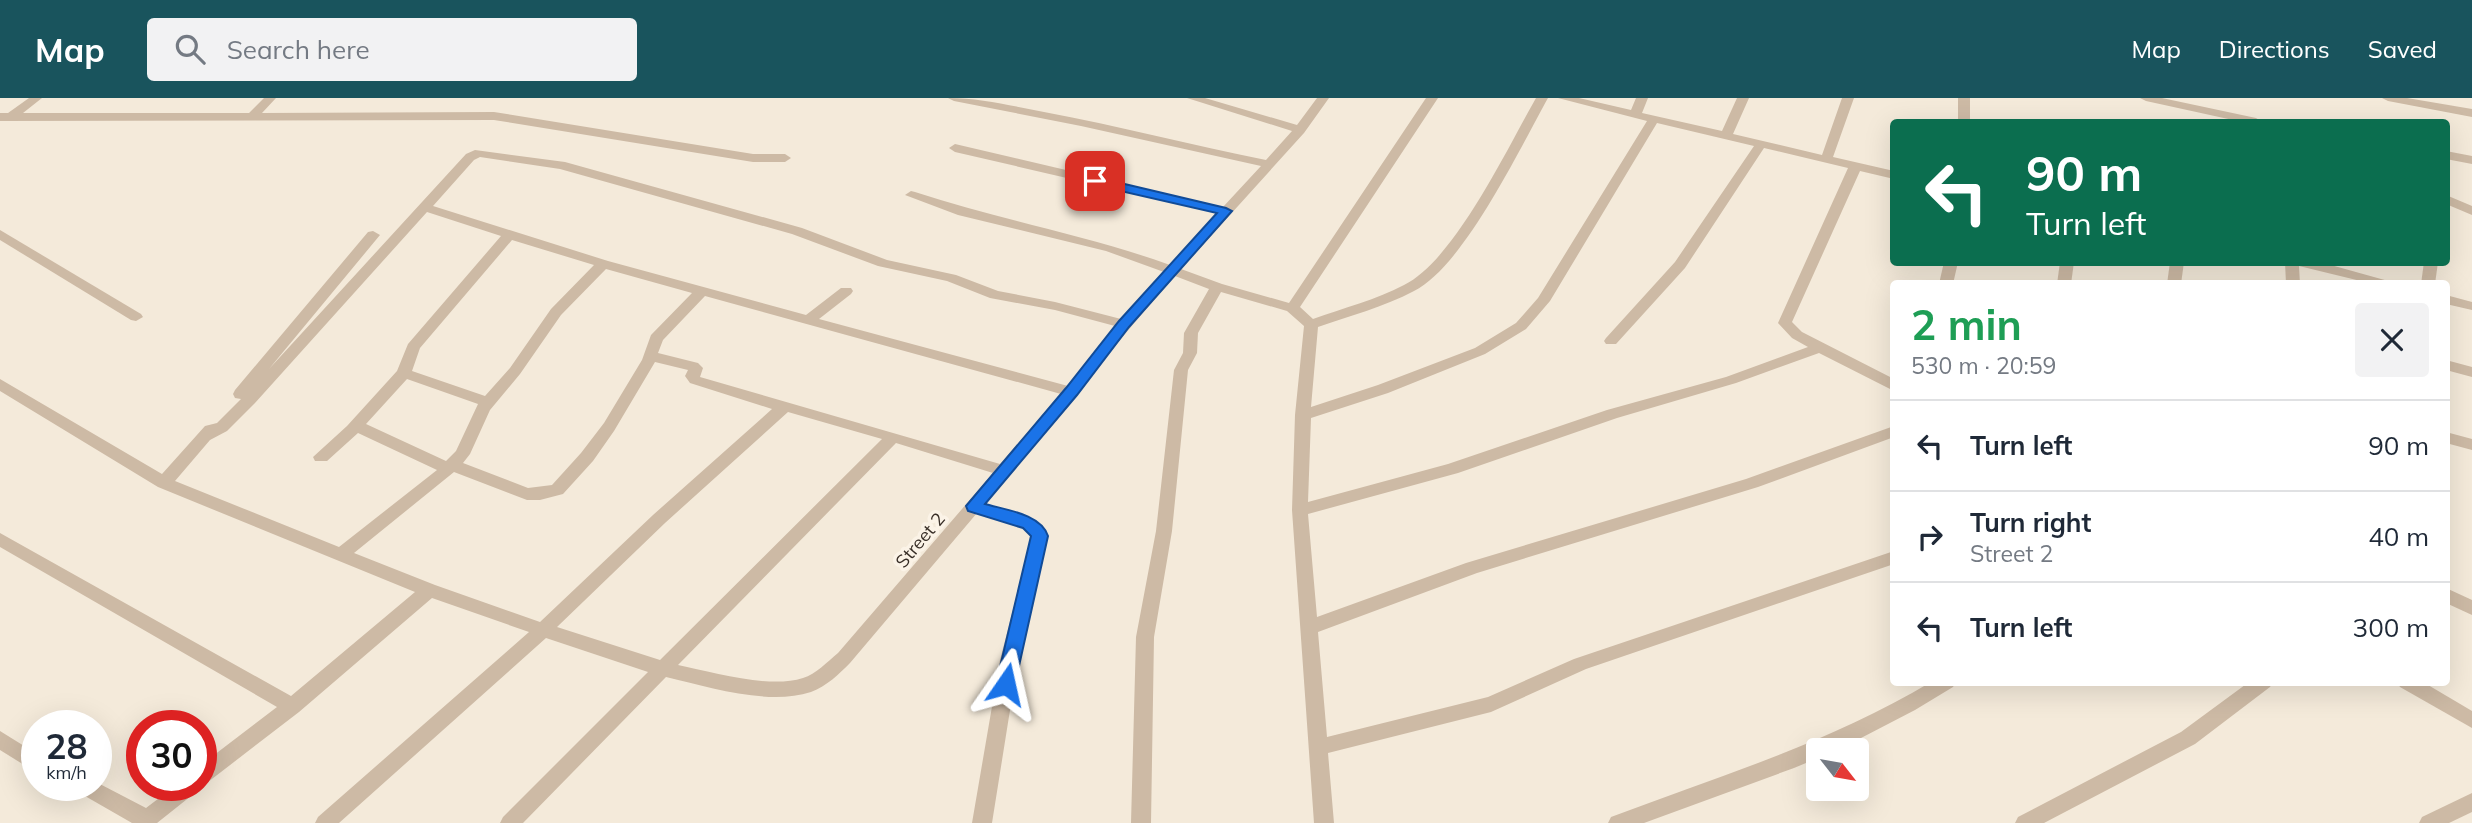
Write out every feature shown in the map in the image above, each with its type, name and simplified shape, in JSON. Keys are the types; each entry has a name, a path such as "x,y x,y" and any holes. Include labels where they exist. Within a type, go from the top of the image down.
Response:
{"street":[{"path":"6,117 36,98"},
{"path":"251,117 270,98"},
{"path":"954,98 994,101 1197,150 1269,164"},
{"path":"1193,98 1215,101 1300,130"},
{"name":"Street 2","path":"3,389 164,483 429,590 663,668 744,687 792,688 808,685 827,674 873,625 1072,392 1124,324 1300,130 1323,98"},
{"path":"1292,308 1432,98"},
{"path":"1311,325 1410,288 1429,274 1472,222 1542,98"},
{"path":"1564,98 1890,174"},
{"path":"1635,115 1642,98"},
{"path":"1726,135 1743,98"},
{"path":"1827,158 1848,98"},
{"path":"1964,98 1964,119"},
{"path":"2146,98 2242,119"},
{"path":"2388,98 2472,113"},
{"path":"6,117 494,116 753,158 785,158"},
{"path":"1303,415 1383,389 1480,351 1521,326 1549,292 1654,119"},
{"path":"1611,341 1680,265 1762,143"},
{"path":"955,148 1226,211"},
{"path":"205,436 222,427 250,399 475,154 561,165 797,231 883,263 943,275 995,295 1055,306 1124,324"},
{"path":"2450,156 2472,160"},
{"path":"1856,165 1785,319 1789,329 1818,348 1890,384"},
{"path":"911,195 964,212 1111,248 1217,287 1292,308 1311,325"},
{"path":"424,207 603,264 1072,392"},
{"path":"0,234 135,317"},
{"path":"321,457 356,426 404,373 413,347 510,234"},
{"path":"164,483 373,235"},
{"path":"341,554 450,467 462,454 471,439 476,421 488,402 515,371 556,312 603,264"},
{"path":"2318,266 2375,280"},
{"path":"1141,823 1145,637 1164,531 1181,370 1190,353 1191,333 1217,287"},
{"path":"356,426 450,467 527,494 540,495 557,490 587,457 609,427 651,356 656,338 702,291"},
{"path":"810,319 846,291"},
{"path":"2450,300 2472,306"},
{"path":"1311,325 1303,415 1300,510 1324,823"},
{"path":"1300,510 1452,469 1612,414 1731,380 1818,348"},
{"path":"651,356 693,366 695,368 692,376 695,380 893,436 1004,471"},
{"path":"2450,366 2472,372"},
{"path":"404,373 488,402"},
{"path":"325,823 543,630 785,406"},
{"path":"1308,628 1472,568 1752,483 1890,432"},
{"path":"510,823 893,436"},
{"path":"2450,438 2472,445"},
{"path":"974,506 1029,524 1037,529 1040,536 1009,660 982,823"},
{"path":"0,539 292,706"},
{"path":"1318,747 1491,704 1580,664 1890,558"},
{"path":"217,764 292,706 429,590"},
{"path":"2450,597 2472,608"},
{"path":"1618,823 1840,741 1911,706 1941,686"},
{"path":"2025,823 2188,738 2259,686"},
{"path":"2413,686 2472,720"},
{"path":"0,740 21,754"},
{"path":"110,801 144,821 170,801"},
{"path":"2430,823 2472,802"}],"route":[{"path":"1006,684 1009,660 1040,536 1037,529 1029,524 974,506 1072,392 1124,324 1226,211 1095,181"}]}
